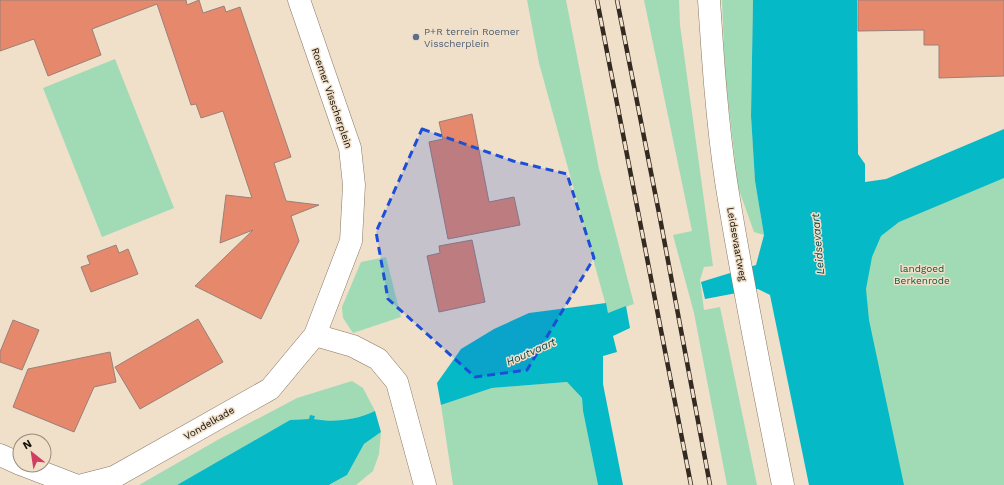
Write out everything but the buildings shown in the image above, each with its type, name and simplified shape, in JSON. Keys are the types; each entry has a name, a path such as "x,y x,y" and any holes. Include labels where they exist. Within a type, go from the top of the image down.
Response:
{"street":[{"name":"Roemer Visscherplein","path":"299,0 350,148 354,185 351,241 315,335"},
{"name":"Leidsevaartweg","path":"710,0 718,120 740,261 783,485"},
{"name":"Vondelkade","path":"83,485 114,477 270,389 315,335"},
{"path":"315,335 353,346 378,359 397,382 425,485"},
{"path":"0,455 12,460"},
{"path":"44,473 75,485"}],"highlighted area":[{"path":"422,129 513,161 567,174 594,258 527,370 475,377 388,299 376,232"}],"green space":[{"path":"527,0 566,0 599,169 634,304 608,313 539,63"},
{"path":"644,0 679,0 680,25 713,266 704,267 700,280 704,310 720,307 757,485 727,485 694,313 673,235 692,231"},
{"path":"722,0 753,0 751,116 755,181 764,235 754,232 738,187 725,74"},
{"path":"115,59 174,208 102,237 43,88"},
{"name":"landgoed Berkenrode","path":"1004,147 1004,485 879,485 829,226"},
{"path":"386,257 401,317 353,333 343,318 342,307 361,262"},
{"path":"352,381 363,388 375,411 360,417 332,422 316,419 310,415 310,419 290,420 177,485 139,485 221,438 297,398"},
{"path":"567,382 582,398 583,411 598,485 453,485 441,405 492,388"},
{"path":"381,432 379,454 373,471 356,485 330,485 347,475 364,444"}],"water":[{"name":"Leidsevaart","path":"753,0 857,0 858,154 865,164 865,182 886,179 1004,129 1004,178 899,222 881,236 872,257 866,289 869,320 904,485 809,485 770,295 758,289 705,299 701,282 756,265 764,235 755,181 751,116"},
{"name":"Houtvaart","path":"606,303 608,313 626,306 630,328 613,336 617,352 603,356 603,384 623,485 598,485 583,411 582,398 567,382 492,388 441,405 437,383 461,349 494,329 529,313"},
{"path":"375,411 381,432 364,444 347,475 329,485 177,485 290,420 309,419 310,415 315,416 314,419 337,421 360,417"}],"railway":[{"path":"597,0 691,485"},
{"path":"617,0 710,485"}],"place":[{"name":"P+R terrein Roemer Visscherplein","path":"416,37"}]}
